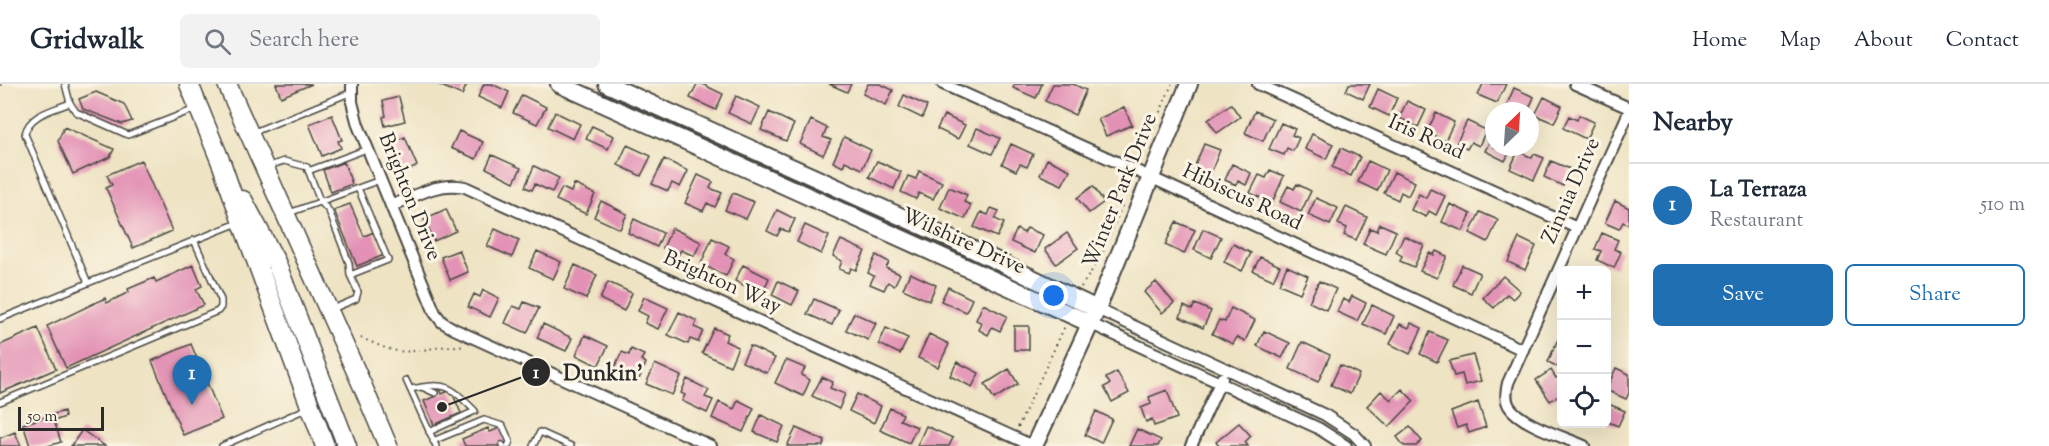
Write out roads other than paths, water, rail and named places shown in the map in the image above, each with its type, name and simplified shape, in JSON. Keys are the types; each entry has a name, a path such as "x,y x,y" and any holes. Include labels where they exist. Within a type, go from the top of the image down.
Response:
{"main road":[{"path":"189,84 247,219 310,408 325,446"},
{"path":"227,84 388,446"},
{"path":"247,219 276,262 348,446"}],"street":[{"name":"Wilshire Drive","path":"559,84 944,258 1225,370 1325,415 1354,434 1365,446"},
{"name":"Wilshire Drive","path":"607,84 951,239 1219,383 1318,428 1334,443 1346,446"},
{"name":"Hibiscus Road","path":"943,84 1523,350"},
{"name":"Winter Park Drive","path":"1034,446 1093,316 1189,84"},
{"name":"Iris Road","path":"1258,84 1577,228"},
{"path":"1575,84 1629,110"},
{"name":"Brighton Drive","path":"352,88 352,102 367,149 435,313 442,322 711,446"},
{"name":"Zinnia Drive","path":"1584,446 1517,417 1508,405 1506,395 1508,383 1629,110"},
{"path":"720,157 727,138"},
{"name":"Brighton Way","path":"391,206 441,185 452,184 465,187 1034,446"},
{"path":"944,258 951,239"},
{"path":"1191,446 1225,370"},
{"path":"1334,443 1342,428"}],"lane":[{"path":"65,84 70,103 76,112 128,135 199,108"},
{"path":"249,134 352,88"},
{"path":"70,103 35,118 27,127 26,134 88,283"},
{"path":"308,171 367,149"},
{"path":"264,167 284,161 307,167 320,201 329,211 349,263 350,275 358,292 356,299 329,311"},
{"path":"285,214 380,180"},
{"path":"350,275 388,260 358,188"},
{"path":"0,319 247,219"},
{"path":"0,402 218,311 221,307 221,300 194,240"},
{"path":"406,380 434,443 484,420 503,426 510,442 505,446"},
{"path":"410,389 445,386 453,388 475,411 429,432"},
{"path":"422,387 435,393"},
{"path":"441,391 453,388"},
{"path":"222,446 310,408"},
{"path":"492,423 495,430"},
{"path":"533,446 540,432 571,446"}],"place":[{"name":"La Terraza","path":"192,405"},
{"name":"Dunkin'","path":"442,407"}]}
